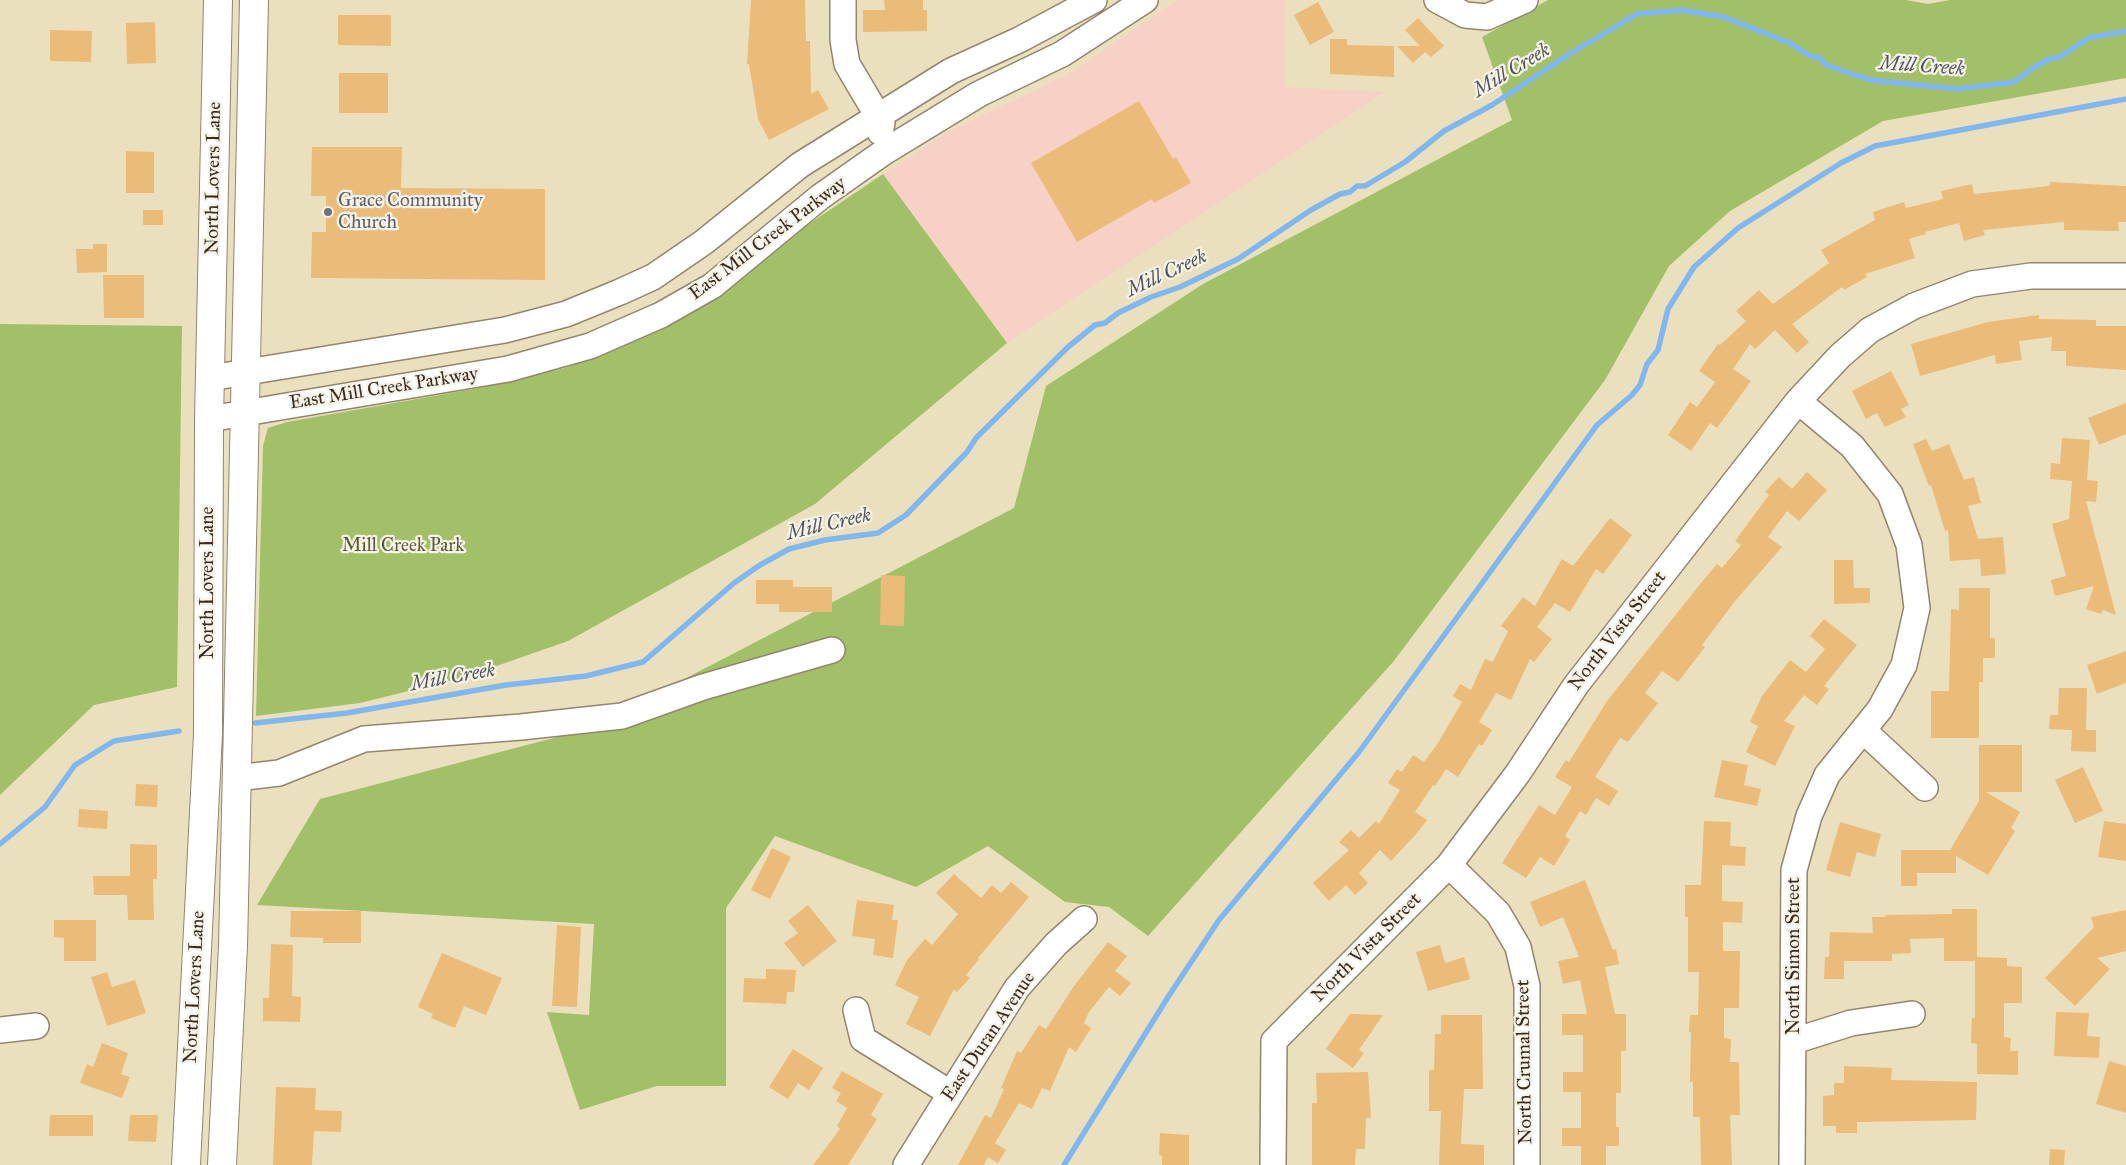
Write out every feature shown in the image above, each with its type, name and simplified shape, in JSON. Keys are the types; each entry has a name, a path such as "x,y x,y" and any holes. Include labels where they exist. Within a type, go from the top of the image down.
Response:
{"main road":[{"name":"North Lovers Lane","path":"186,1165 208,734 209,419 218,0"},
{"name":"North Lovers Lane","path":"222,1165 233,946 254,0"}],"street":[{"path":"833,188 882,129 882,122 847,64 843,40 843,0"},
{"name":"East Mill Creek Parkway","path":"210,378 505,330 566,314 620,292 653,277 704,242 800,165 951,71 1019,40 1094,0"},
{"name":"East Mill Creek Parkway","path":"209,419 508,369 590,346 661,315 712,286 833,188 884,152 971,99 1062,54 1145,0"},
{"path":"1437,0 1465,15 1486,17 1525,0"},
{"name":"North Vista Street","path":"1273,1165 1274,1041 1449,865 1518,773 1576,685 1798,401 1840,356 1870,330 1914,306 1972,284 2032,276 2126,276"},
{"name":"North Simon Street","path":"1792,1165 1794,870 1809,816 1827,775 1880,709 1904,665 1917,608 1909,545 1890,494 1852,446 1798,401"},
{"path":"237,778 279,773 364,739 521,727 622,716 704,687 832,650"},
{"path":"1864,731 1925,788"},
{"name":"North Crumal Street","path":"1449,865 1498,913 1518,947 1527,986 1527,1165"},
{"name":"East Duran Avenue","path":"906,1165 931,1128 950,1093 1017,988 1056,944 1084,919"},
{"path":"856,1010 863,1040 950,1093"},
{"path":"1794,1041 1851,1023 1912,1014"},
{"path":"0,1030 36,1026"}],"shaded area":[{"path":"1178,0 1285,0 1285,87 1385,92 1007,343 883,174 950,131 1069,74"}],"green space":[{"path":"1548,0 1906,0 1928,4 1950,0 2126,0 2126,78 1883,121 1730,211 1669,266 1605,380 1393,662 1148,936 1109,907 1065,902 988,846 916,887 775,836 726,908 726,1086 657,1086 580,1110 547,1012 589,1015 594,924 257,905 320,799 588,729 1014,508 1046,386 1203,284 1512,120 1482,37"},
{"name":"Mill Creek Park","path":"883,174 1007,343 815,504 568,641 465,677 360,703 256,716 263,446 268,428 287,422 479,388 565,368 620,348 681,318 794,234"},
{"path":"0,324 182,326 177,687 94,705 0,795"}],"building":[{"path":"751,0 805,0 806,41 810,41 811,94 818,90 829,109 769,140 758,119 749,64 747,64"},
{"path":"884,0 923,0 923,10 927,10 927,31 863,32 863,10 885,10"},
{"path":"1318,2 1334,32 1310,45 1294,15"},
{"path":"338,15 391,15 391,46 338,45"},
{"path":"1418,18 1444,46 1431,57 1425,52 1413,63 1397,46 1420,46 1405,30"},
{"path":"155,22 156,63 127,64 126,23"},
{"path":"50,30 92,31 91,62 50,61"},
{"path":"1330,39 1347,39 1347,45 1394,46 1394,77 1330,74"},
{"path":"339,73 388,73 388,113 339,113"},
{"path":"1139,101 1173,159 1176,157 1191,183 1154,203 1152,199 1077,242 1031,163"},
{"path":"312,147 402,147 401,188 545,189 545,280 311,278 312,232 326,232 326,196 311,196"},
{"path":"126,151 154,152 154,193 126,193"},
{"path":"2050,182 2126,186 2126,222 2118,222 2119,231 2064,230 2064,222 1983,230 1985,235 1964,241 1959,223 1925,232 1926,234 1909,239 1915,258 1865,274 1867,277 1844,290 1842,287 1792,324 1809,342 1797,353 1775,330 1755,349 1750,344 1733,369 1751,381 1717,428 1710,423 1691,451 1668,435 1690,402 1697,407 1715,382 1699,371 1718,344 1720,345 1746,321 1736,311 1759,290 1773,304 1829,263 1821,250 1875,220 1873,212 1904,202 1906,208 1943,199 1941,191 1972,184 1974,194 2049,186"},
{"path":"143,210 163,210 163,225 143,225"},
{"path":"93,244 107,244 107,272 77,273 76,249 93,249"},
{"path":"103,275 144,275 144,318 104,318"},
{"path":"2039,315 2039,319 2096,320 2096,326 2126,326 2126,370 2066,366 2066,351 2051,351 2052,337 2019,341 2022,360 1996,364 1995,355 1920,376 1911,344 1988,322"},
{"path":"1891,371 1909,405 1901,409 1906,417 1885,427 1877,413 1866,419 1852,391"},
{"path":"2126,403 2126,434 2099,445 2088,418"},
{"path":"2062,438 2090,440 2087,480 2098,481 2096,502 2086,501 2116,615 2103,610 2101,614 2086,609 2094,586 2055,596 2051,580 2066,576 2052,524 2069,519 2072,481 2050,479 2051,463 2060,464"},
{"path":"1926,439 1932,451 1949,444 1964,480 1974,477 1981,503 1968,506 1978,539 2003,537 2006,574 1981,576 1980,559 1950,561 1948,530 1945,531 1931,485 1929,486 1913,444"},
{"path":"1807,472 1827,490 1799,521 1787,511 1768,537 1782,547 1735,601 1702,645 1705,647 1678,682 1662,671 1645,693 1658,703 1628,742 1620,738 1595,777 1618,791 1609,806 1596,798 1586,815 1580,811 1565,836 1570,840 1554,866 1540,857 1526,878 1502,863 1539,805 1555,815 1572,787 1555,777 1566,760 1569,762 1607,701 1701,583 1717,564 1722,568 1741,545 1735,541 1769,495 1765,492 1779,477 1792,489"},
{"path":"1610,518 1632,535 1603,574 1596,569 1570,612 1555,603 1537,627 1552,639 1534,662 1530,659 1511,700 1496,693 1479,722 1492,730 1482,746 1479,744 1458,777 1446,769 1435,786 1433,785 1415,812 1427,820 1391,861 1380,850 1359,873 1368,883 1355,895 1346,885 1329,901 1313,883 1349,850 1339,842 1351,830 1359,838 1376,821 1379,824 1400,790 1388,783 1397,769 1402,772 1413,755 1424,762 1438,743 1462,702 1453,696 1460,684 1471,690 1485,659 1493,662 1508,631 1501,626 1523,597 1535,606 1562,559 1573,566"},
{"path":"1834,560 1853,560 1854,588 1870,588 1870,603 1834,604"},
{"path":"881,575 905,576 904,626 880,625"},
{"path":"756,580 793,580 793,587 832,587 832,612 779,612 779,604 756,604"},
{"path":"1959,588 1990,588 1990,638 1995,638 1995,658 1983,658 1983,682 1979,682 1979,738 1931,738 1931,691 1949,691 1951,609 1959,610"},
{"path":"1824,619 1857,645 1824,686 1829,689 1817,705 1804,695 1784,721 1795,726 1775,766 1746,752 1758,726 1750,722 1762,696 1790,660 1806,672 1825,649 1810,636"},
{"path":"2126,651 2126,683 2097,694 2087,665"},
{"path":"2059,688 2087,688 2086,730 2096,730 2096,752 2071,751 2072,730 2049,729 2050,715 2058,715"},
{"path":"1979,745 2022,745 2022,792 1986,792 2020,812 2011,828 2015,831 1988,875 1956,856 1956,873 1917,873 1917,886 1901,886 1901,850 1950,850 1979,801"},
{"path":"1722,760 1748,765 1744,785 1761,789 1757,806 1714,797"},
{"path":"2083,767 2103,811 2075,823 2055,780"},
{"path":"136,784 158,785 157,807 135,806"},
{"path":"79,809 108,811 107,829 78,827"},
{"path":"1704,821 1731,822 1730,846 1746,847 1745,866 1722,865 1722,901 1743,902 1742,923 1723,922 1723,951 1740,951 1739,1008 1724,1008 1724,1038 1731,1039 1730,1062 1739,1062 1740,1115 1730,1115 1732,1165 1701,1165 1700,1117 1693,1117 1693,1082 1690,1082 1690,1015 1698,1015 1699,972 1688,972 1688,917 1685,917 1685,885 1701,885"},
{"path":"2104,821 2126,824 2126,861 2098,857"},
{"path":"1840,822 1881,834 1875,857 1857,852 1850,877 1826,870"},
{"path":"130,844 157,845 157,879 153,879 154,920 128,920 127,895 94,895 93,876 130,876"},
{"path":"772,848 791,857 770,899 751,890"},
{"path":"954,874 981,898 992,885 1001,893 1011,882 1029,897 978,958 966,975 970,978 957,992 954,989 930,1036 906,1024 919,997 895,985 907,960 925,939 932,945 958,914 936,893"},
{"path":"1585,880 1613,950 1616,949 1619,964 1605,967 1615,1014 1626,1014 1626,1051 1621,1051 1621,1093 1616,1093 1616,1127 1619,1127 1619,1146 1606,1146 1606,1165 1581,1165 1581,1146 1562,1146 1562,1128 1581,1128 1581,1092 1563,1092 1563,1072 1583,1072 1583,1035 1562,1035 1562,1014 1587,1014 1580,980 1563,984 1558,961 1579,957 1563,917 1540,927 1530,902"},
{"path":"857,900 894,905 892,920 898,920 893,958 873,955 875,939 852,936"},
{"path":"808,905 837,941 803,967 784,943 798,933 788,921"},
{"path":"1952,909 1977,909 1977,957 2007,958 2007,966 2022,967 2022,1003 2004,1003 2004,1037 2011,1038 2010,1051 2018,1051 2018,1075 1977,1074 1977,1044 1971,1043 1972,1018 1975,1018 1975,961 1944,961 1944,938 1910,939 1911,953 1892,954 1892,961 1844,961 1844,979 1824,979 1825,957 1829,957 1830,932 1873,933 1872,917 1885,917 1885,915 1952,914"},
{"path":"2126,910 2126,951 2097,958 2110,969 2075,1006 2045,978 2094,927 2091,917"},
{"path":"291,911 361,911 361,943 323,943 323,938 290,937"},
{"path":"54,920 96,920 96,961 64,961 64,938 54,937"},
{"path":"557,925 581,927 577,1007 552,1006"},
{"path":"1108,942 1127,956 1115,971 1131,983 1120,996 1109,987 1089,1012 1084,1023 1091,1028 1076,1052 1069,1047 1050,1091 1042,1088 1032,1109 1019,1103 995,1143 1006,1150 998,1163 988,1157 984,1165 958,1165 985,1115 991,1118 1004,1089 1001,1088 1017,1051 1021,1053 1039,1025 1046,1029 1074,986"},
{"path":"271,944 293,945 292,996 301,997 300,1022 263,1021 263,998 269,998"},
{"path":"1440,945 1445,963 1464,957 1470,979 1428,991 1416,952"},
{"path":"442,953 502,978 486,1015 464,1006 455,1028 431,1018 433,1014 418,1007"},
{"path":"766,969 796,970 794,992 787,992 786,1004 743,1002 744,978 766,979"},
{"path":"107,972 112,987 135,980 146,1013 107,1026 91,977"},
{"path":"2056,1012 2089,1013 2087,1036 2100,1037 2099,1058 2054,1056"},
{"path":"1350,1014 1383,1015 1359,1050 1364,1053 1353,1068 1326,1049"},
{"path":"1441,1015 1482,1015 1483,1089 1464,1089 1461,1144 1484,1145 1484,1165 1439,1165 1441,1111 1429,1111 1429,1070 1434,1070 1435,1034 1441,1034"},
{"path":"102,1043 128,1053 121,1074 130,1077 122,1098 80,1083 87,1064 93,1067"},
{"path":"793,1049 823,1068 809,1090 798,1083 788,1099 769,1087"},
{"path":"2109,1061 2126,1066 2126,1113 2096,1104"},
{"path":"1844,1066 1892,1068 1891,1080 1977,1082 1976,1120 1857,1122 1857,1133 1836,1133 1836,1126 1823,1126 1823,1096 1834,1095 1834,1083 1844,1083"},
{"path":"842,1071 883,1094 871,1115 877,1119 848,1165 813,1165 840,1129 837,1126 847,1108 836,1101 841,1093 832,1088"},
{"path":"1368,1072 1371,1118 1366,1118 1365,1149 1356,1149 1355,1165 1312,1165 1312,1103 1317,1103 1316,1073"},
{"path":"276,1087 316,1088 315,1110 342,1111 341,1132 314,1131 312,1165 273,1165"},
{"path":"50,1115 93,1115 93,1136 49,1136"},
{"path":"130,1115 158,1115 156,1142 128,1141"},
{"path":"1160,1133 1189,1135 1189,1165 1162,1165 1162,1156 1159,1155"},
{"path":"2050,1149 2065,1150 2064,1165 2049,1165"}],"waterway":[{"name":"Mill Creek","path":"255,723 347,713 506,685 586,676 643,662 734,583 760,565 789,549 825,540 878,533 906,515 967,452 976,438 1068,347 1095,325 1105,323 1118,313 1151,297 1180,287 1238,259 1311,210 1340,194 1350,192 1357,186 1365,186 1405,162 1444,131 1492,105 1571,53 1637,14 1682,10 1724,17 1790,43 1810,56 1820,58 1826,65 1870,80 1958,89 2014,82 2035,67 2051,58 2058,58 2089,38 2126,31"},
{"path":"1064,1165 1168,997 1219,920 1359,752 1597,425 1632,395 1640,385 1647,364 1658,350 1668,309 1694,267 1738,228 1841,163 1875,146 2126,99"},
{"name":"Mill Creek","path":"0,844 45,807 75,765 114,741 179,731"}],"place":[{"name":"Grace Community Church","path":"328,212"}]}
